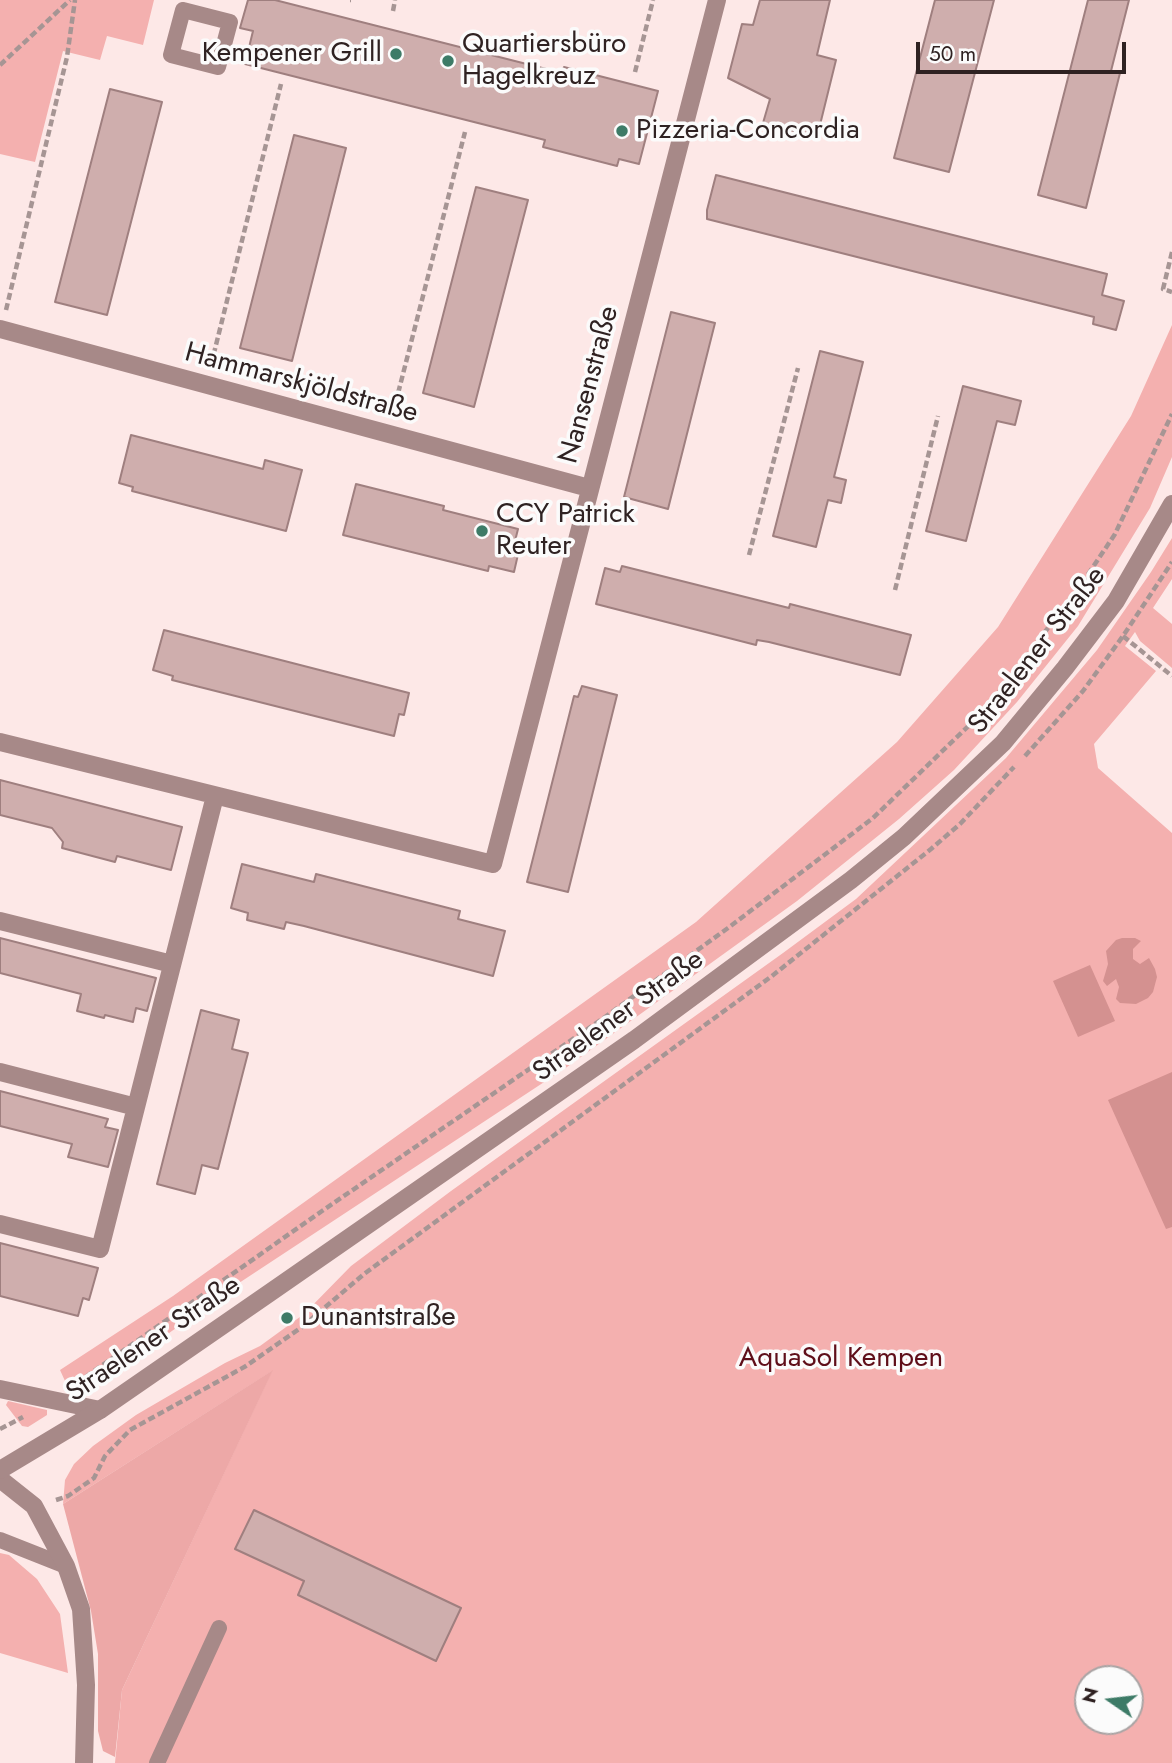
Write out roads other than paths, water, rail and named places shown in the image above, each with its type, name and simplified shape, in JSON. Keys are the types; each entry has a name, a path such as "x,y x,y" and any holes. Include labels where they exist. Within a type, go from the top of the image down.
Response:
{"street":[{"name":"Nansenstraße","path":"215,796 493,864 716,0"},
{"name":"Hammarskjöldstraße","path":"0,330 589,488"},
{"name":"Straelener Straße","path":"0,1470 100,1410 634,1040 851,880 904,837 1003,744 1065,668 1116,601 1172,503"},
{"path":"0,742 215,796 100,1249 0,1224"},
{"path":"0,921 172,964"},
{"path":"0,1072 136,1107"},
{"path":"0,1390 100,1410"},
{"path":"0,1479 34,1506 66,1566 81,1609 86,1685 84,1763"}],"lane":[{"path":"0,1540 66,1566"},
{"path":"157,1763 219,1628"}],"place":[{"name":"Kempener Grill","path":"396,54"},
{"name":"Quartiersbüro Hagelkreuz","path":"448,61"},
{"name":"Pizzeria-Concordia","path":"622,131"},
{"name":"CCY Patrick Reuter","path":"482,531"},
{"name":"Dunantstraße","path":"287,1318"}],"park label":[{"name":"AquaSol Kempen","path":"841,1359"}]}
